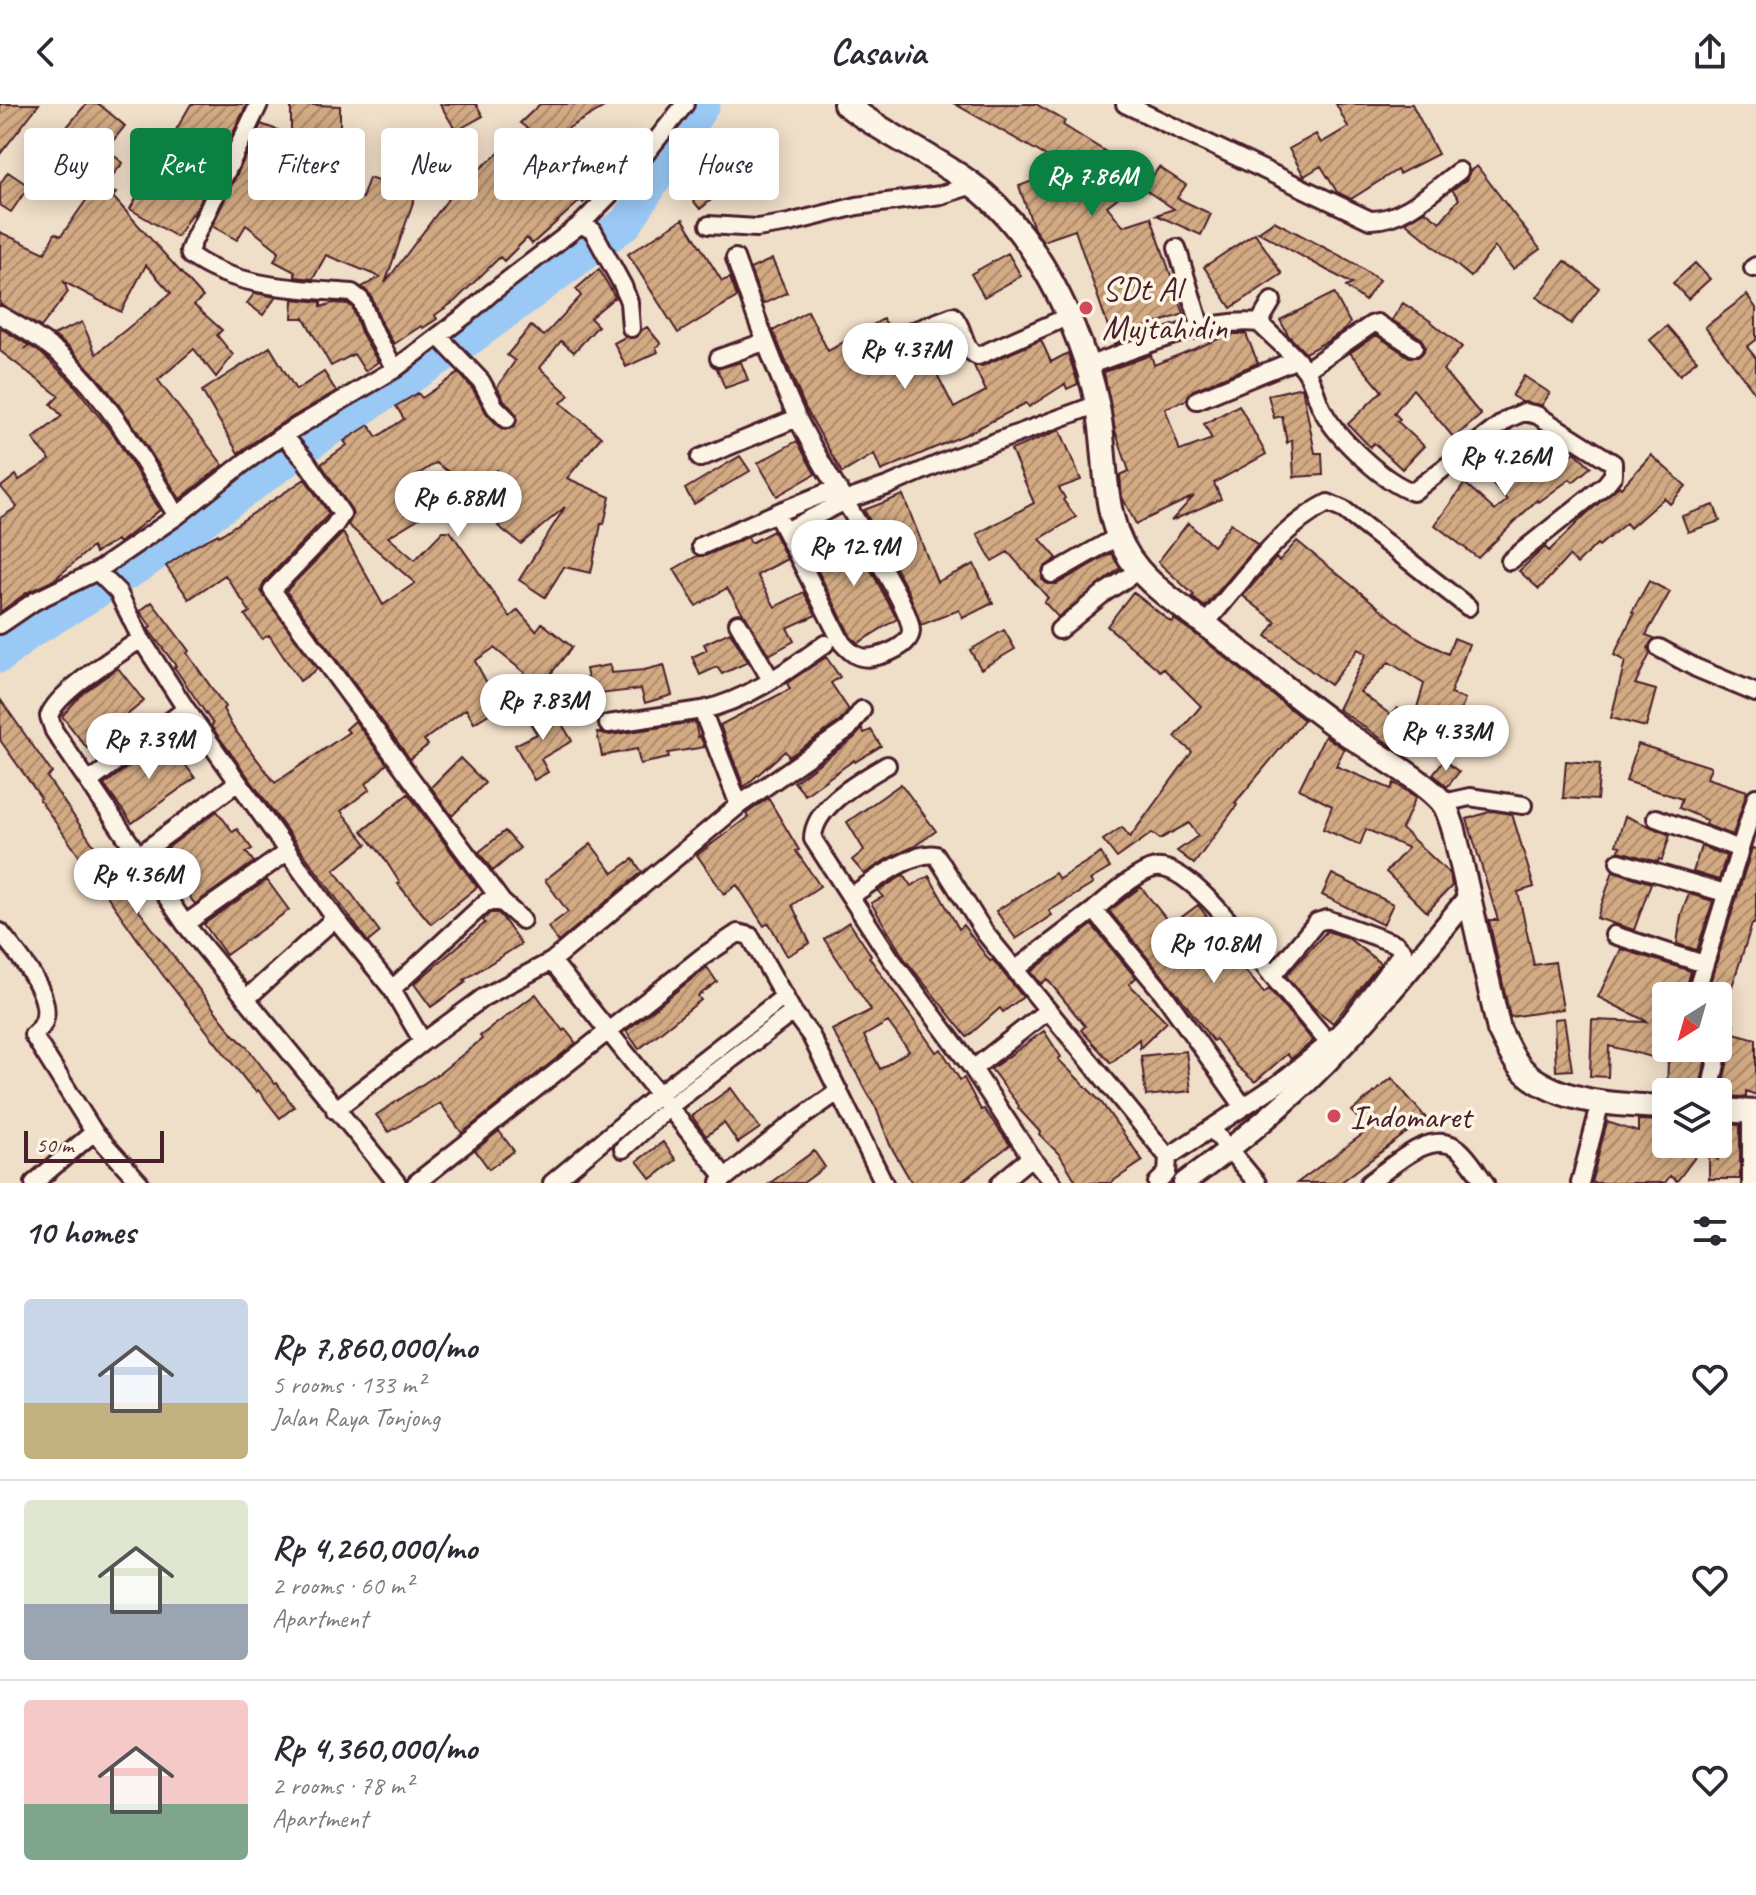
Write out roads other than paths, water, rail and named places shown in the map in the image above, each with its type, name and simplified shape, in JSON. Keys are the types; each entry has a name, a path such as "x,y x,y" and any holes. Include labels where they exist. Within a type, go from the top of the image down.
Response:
{"main road":[{"path":"845,104 973,185 1013,223 1033,248 1058,293 1087,366 1098,404 1109,510 1117,537 1139,570 1342,731 1443,803 1454,830 1499,1030 1513,1058 1525,1072 1544,1085 1601,1101 1652,1106"},
{"path":"1732,1111 1754,1112"}],"street":[{"path":"0,625 35,601 100,573 245,462 288,440 395,369 444,341 587,228 685,104"},
{"path":"1125,104 1370,220 1385,220 1401,212 1459,171"},
{"path":"260,105 194,239 190,255 220,270 263,285 358,296 371,327 395,369"},
{"path":"709,225 757,228 857,206 941,195 973,185"},
{"path":"587,228 626,294 631,328"},
{"path":"1177,248 1201,328"},
{"path":"735,258 764,342 797,418 872,545 911,630 908,639 897,648 876,657 861,658 850,652 842,643 776,513"},
{"path":"1259,323 1272,301"},
{"path":"0,315 62,357 90,387 116,421 177,516"},
{"path":"882,343 953,316 961,326 969,350 978,356 1067,317"},
{"path":"1087,366 1201,328 1236,322 1259,323 1300,365 1335,431 1391,480 1413,492 1508,419 1524,412 1537,415 1613,463 1613,475 1606,484 1510,561"},
{"path":"1197,400 1300,365 1377,323 1414,347"},
{"path":"444,341 481,381 495,407 507,419"},
{"path":"719,358 764,342"},
{"path":"701,546 776,513 842,494 1098,404"},
{"path":"700,458 797,418"},
{"path":"288,440 342,514 272,590 502,902 522,920"},
{"path":"786,531 842,494"},
{"path":"1205,624 1270,549 1307,514 1328,503 1344,510 1468,607"},
{"path":"1052,574 1117,537"},
{"path":"1059,630 1104,593 1139,570"},
{"path":"100,573 118,592 141,639 186,709 335,918 392,989 423,1042"},
{"path":"738,623 771,680"},
{"path":"141,639 90,675 52,709 49,716 54,731 185,924 397,1183"},
{"path":"608,724 722,706 771,680 825,644"},
{"path":"1659,648 1696,668 1756,693"},
{"path":"90,781 186,709"},
{"path":"702,710 739,805"},
{"path":"335,1110 484,997 552,961 739,805 848,729 862,710"},
{"path":"887,765 839,796 824,811 813,832 818,849 891,959 973,1069 1031,1157 1053,1183"},
{"path":"139,855 238,782"},
{"path":"1443,803 1470,797 1523,805"},
{"path":"1699,982 1756,797"},
{"path":"1656,818 1740,849"},
{"path":"185,924 287,852"},
{"path":"851,896 913,857 927,853 936,855 985,933 1168,1157 1169,1167 1157,1183"},
{"path":"1619,862 1725,893"},
{"path":"1015,970 1140,875 1156,868 1169,870 1190,883 1216,907 1329,1043"},
{"path":"1184,1183 1306,1082 1354,1034 1468,898"},
{"path":"392,989 486,902 502,902"},
{"path":"1094,910 1163,993 1243,1106"},
{"path":"246,999 335,918"},
{"path":"1168,1157 1278,1084 1329,1043 1401,956 1401,947 1327,919 1317,922 1272,976"},
{"path":"0,932 40,989 47,1005 46,1016 39,1031 33,1035 94,1132 140,1183"},
{"path":"416,1183 702,957 738,933 750,936 793,1012 811,1036 884,1183"},
{"path":"1614,935 1704,964"},
{"path":"552,961 664,1100 722,1180 839,1091"},
{"path":"623,1149 664,1100 785,996"},
{"path":"973,1069 1048,1010"},
{"path":"552,1183 664,1100 793,1012"},
{"path":"1580,1183 1601,1101"},
{"path":"1751,1183 1754,1112"},
{"path":"1212,1129 1257,1183"},
{"path":"34,1183 94,1132"},
{"path":"1370,1183 1428,1142 1445,1142 1460,1150 1485,1183"},
{"path":"1000,1183 1031,1157"}],"waterway":[{"path":"0,656 28,633 143,563 324,433 470,338 626,223 703,104"}],"place":[{"name":"SDt Al Mujtahidin","path":"1086,308"},
{"name":"Indomaret","path":"1334,1116"}]}
